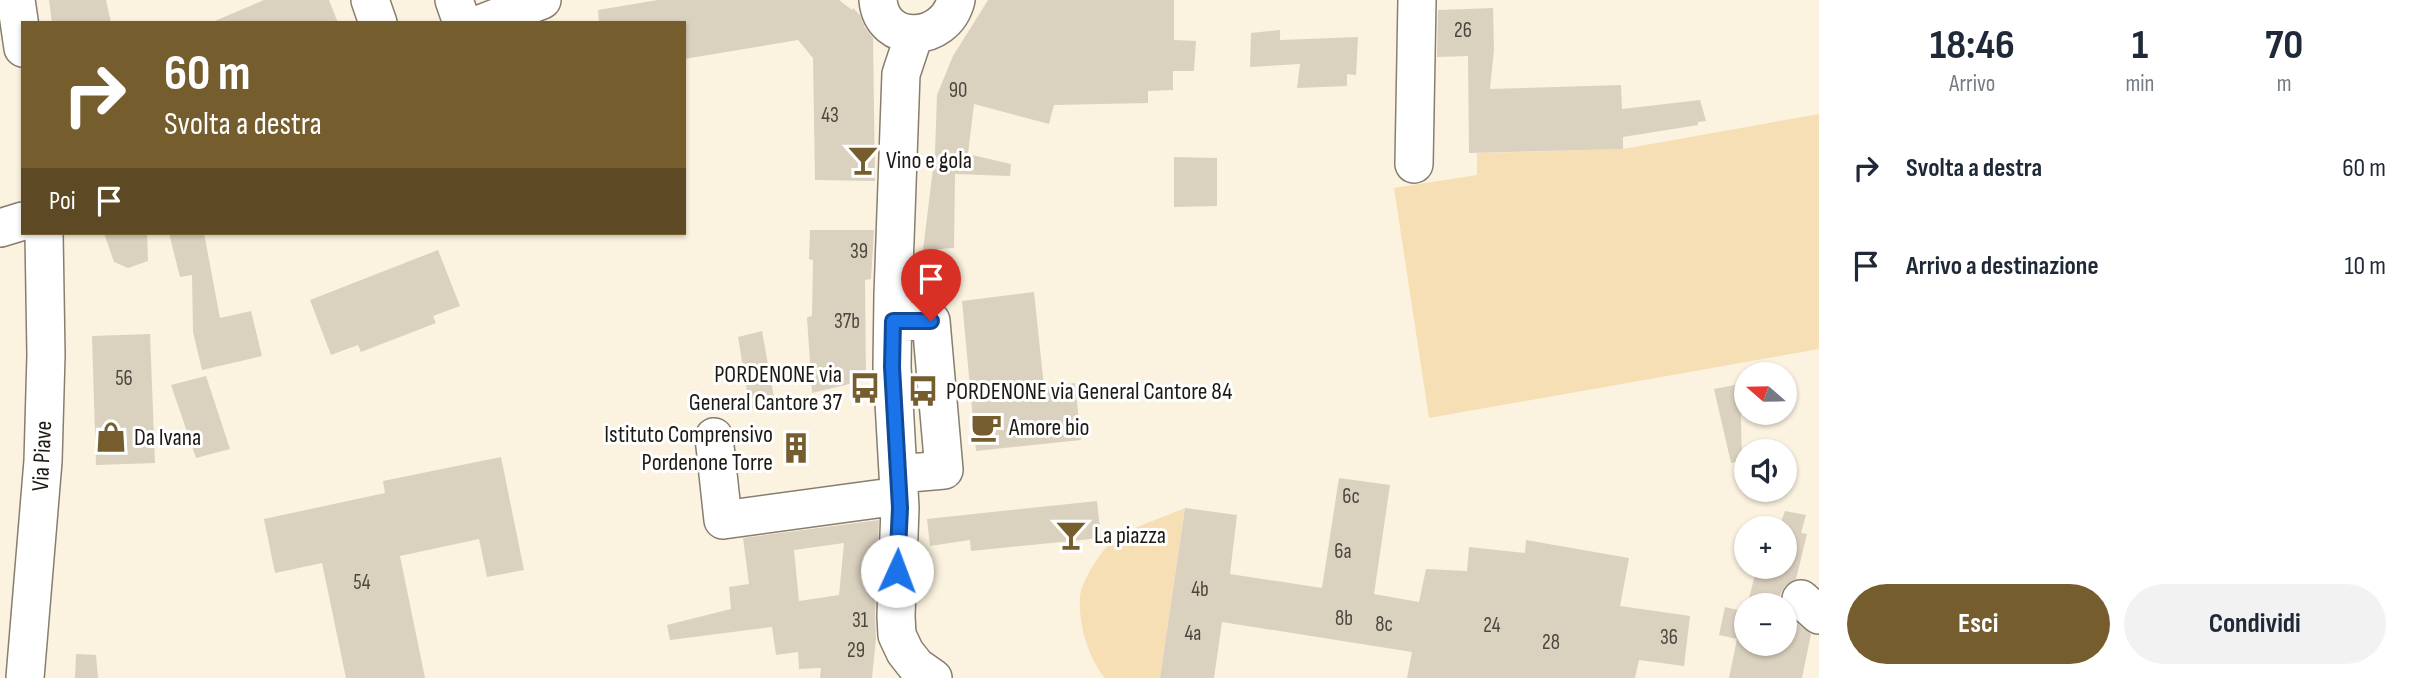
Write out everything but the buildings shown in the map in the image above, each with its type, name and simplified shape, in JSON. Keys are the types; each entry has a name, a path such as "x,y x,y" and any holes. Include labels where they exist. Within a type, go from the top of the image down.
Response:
{"street":[{"path":"16,0 21,34"},
{"path":"370,0 377,21"},
{"path":"454,0 462,21"},
{"path":"489,21 542,0"},
{"path":"878,0 886,20 898,30 914,35 930,32 944,24 953,11 956,0"},
{"path":"1414,164 1417,0"},
{"path":"914,35 901,74 893,321 892,367 899,485 896,616 900,665 916,666 933,678"},
{"path":"0,228 10,227 21,221"},
{"name":"Via Piave","path":"25,678 43,461 46,355 44,235"},
{"path":"714,438 723,520 899,485"}],"shaded area":[{"path":"1819,114 1819,349 1429,418 1394,188 1477,175 1477,153 1623,149"},
{"path":"1185,508 1160,678 1105,678 1089,650 1083,629 1080,597 1084,582 1099,557 1116,538"}],"place":[{"name":"Vino e gola","path":"863,160"},
{"name":"PORDENONE via General Cantore 37","path":"865,388"},
{"name":"PORDENONE via General Cantore 84","path":"923,391"},
{"name":"Amore bio","path":"986,427"},
{"name":"Da Ivana","path":"111,437"},
{"name":"Istituto Comprensivo Pordenone Torre","path":"796,448"},
{"name":"La piazza","path":"1071,535"}],"route":[{"path":"897,571 900,508 892,367 893,321 931,321"}]}
